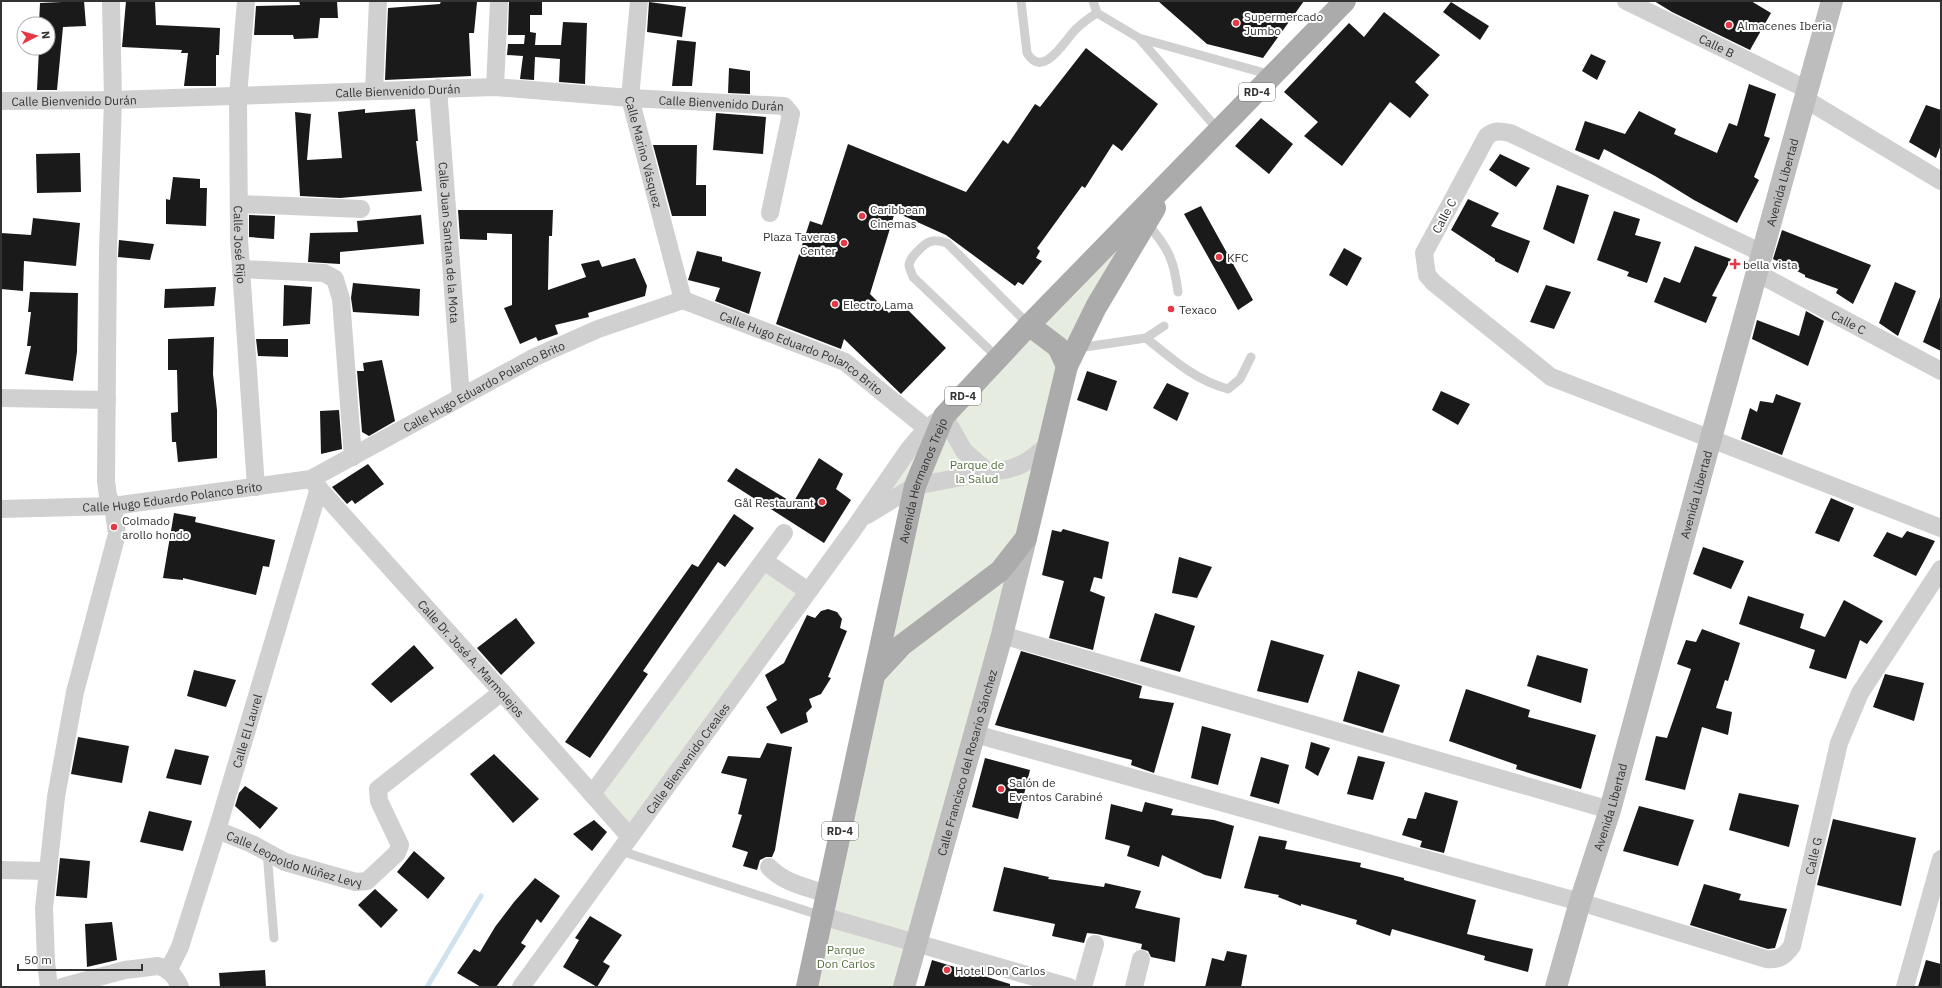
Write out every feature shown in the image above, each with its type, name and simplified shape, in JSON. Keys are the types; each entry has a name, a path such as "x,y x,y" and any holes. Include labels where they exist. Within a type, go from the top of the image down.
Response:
{"main road":[{"name":"Avenida Hermanos Trejo","path":"807,987 915,486 931,432 944,416 1029,325 1219,131 1341,2"},
{"name":"Avenida Hermanos Trejo","path":"874,675 902,645 1000,571 1026,538 1072,357 1096,307 1147,223 1169,182"},
{"path":"1029,325 1072,357"}],"street":[{"path":"49,987 46,962 44,908 56,797 76,692 117,534 113,506 108,496 106,482 108,250 113,100 111,1"},
{"name":"Calle José Rijo","path":"246,1 238,96 239,204 241,269 256,487"},
{"path":"374,91 378,1"},
{"path":"495,87 500,1"},
{"name":"Calle Marino Vásquez","path":"639,1 630,98 683,300"},
{"name":"Calle B","path":"1626,1 1806,94 1941,181"},
{"name":"Avenida Libertad","path":"1556,987 1580,902 1610,810 1832,1"},
{"name":"Calle Bienvenido Durán","path":"1,101 113,100 495,87 630,98 784,106 790,114 770,213"},
{"name":"Calle Juan Santana de la Mota","path":"438,88 461,397"},
{"name":"Calle C","path":"1711,438 1551,377 1434,283 1427,275 1424,253 1487,136 1499,130 1510,133 1760,263 1941,371"},
{"path":"239,204 361,208"},
{"path":"241,269 324,273 335,279 341,299 353,457"},
{"name":"Calle Hugo Eduardo Polanco Brito","path":"1,509 113,506 256,487 315,484 353,457 535,357 592,331 683,300 845,362 931,432"},
{"path":"1,398 107,400"},
{"path":"944,416 964,451 988,472"},
{"name":"Calle Bienvenido Creales","path":"521,987 853,530 909,449 931,432"},
{"path":"1711,438 1941,528"},
{"name":"Calle Bienvenido Creales","path":"853,530 867,515 915,486 988,472 1006,471 1027,463 1049,444"},
{"name":"Calle Dr. José A. Marmolejos","path":"315,484 592,794 625,844"},
{"name":"Calle El Laurel","path":"168,971 180,947 217,830 315,484"},
{"path":"592,794 784,533"},
{"name":"Calle Francisco del Rosario Sánchez","path":"904,987 1002,635 1026,538"},
{"path":"764,561 808,591"},
{"name":"Calle G","path":"975,734 1580,902 1766,959 1775,960 1785,956 1792,946 1839,743 1851,714 1860,693 1941,569"},
{"path":"1002,635 1610,810"},
{"name":"Calle Leopoldo Núñez Levy","path":"217,830 267,852 285,862 356,882 367,881 398,853 400,845 379,801 378,789 502,692"},
{"path":"1905,987 1941,859"},
{"path":"768,867 776,874 790,882 827,894"},
{"path":"1,870 48,871"},
{"path":"822,916 1069,987"},
{"path":"1083,987 1095,944"},
{"path":"1134,987 1141,959"},
{"path":"62,987 137,968 158,966 168,971 180,987"}],"lane":[{"path":"1021,1 1027,53 1031,60 1037,62 1044,62 1052,58 1076,29 1097,13"},
{"path":"1093,1 1097,13 1139,38 1273,75"},
{"path":"1139,38 1219,131"},
{"path":"1147,223 1165,245 1176,272 1178,292"},
{"path":"998,358 913,277 910,269 911,258 926,242 931,240 939,240 947,243 1029,325"},
{"path":"1072,357 1146,338 1164,326"},
{"path":"1146,338 1184,368 1210,384 1228,389 1240,379 1251,358"},
{"path":"625,844 822,916"},
{"path":"267,852 274,938"}],"green space":[{"name":"Parque de la Salud","path":"1169,182 1067,366 904,987 807,987 915,487 886,502 909,449"},
{"path":"767,558 808,591 630,837 592,794"}],"building":[{"path":"84,1 86,26 63,27 57,90 37,90 39,56 56,56 56,16 39,16 40,3"},
{"path":"126,1 155,1 156,25 220,28 219,55 216,55 216,86 184,86 188,53 181,53 182,50 122,47"},
{"path":"299,1 337,1 338,18 320,18 318,38 294,39 293,35 254,35 256,6 300,5"},
{"path":"441,1 477,2 474,33 469,33 471,76 385,80 388,8 440,4"},
{"path":"509,1 542,1 542,15 530,15 530,32 536,33 535,45 561,45 563,22 587,23 585,84 559,82 560,59 535,57 534,80 520,79 523,56 507,55 508,44 524,44 525,35 508,35"},
{"name":"Supermercado Jumbo","path":"1158,1 1304,1 1263,58 1207,44"},
{"name":"Almacenes Iberia","path":"1654,1 1751,1 1771,13 1750,50 1672,12"},
{"path":"649,2 686,7 682,37 647,32"},
{"path":"1451,2 1489,26 1480,40 1443,12"},
{"path":"1384,12 1440,55 1415,82 1429,95 1410,118 1390,102 1342,166 1304,136 1318,122 1284,92 1349,23 1364,37"},
{"path":"677,40 696,42 692,86 672,86"},
{"path":"1086,48 1158,104 1122,151 1113,144 1085,188 1082,186 1037,248 1040,251 1036,258 1042,261 1023,285 1018,282 1015,286 946,235 895,212 870,294 889,313 900,302 946,348 901,394 844,339 841,349 776,324 810,221 822,225 848,144 966,192 1003,140 1008,144 1035,104 1040,107"},
{"path":"1591,54 1606,61 1597,80 1582,71"},
{"path":"729,68 750,71 750,94 728,93"},
{"path":"1749,84 1776,94 1764,136 1770,138 1754,177 1759,180 1737,223 1694,200 1655,176 1604,149 1599,160 1575,150 1585,121 1625,134 1639,111 1676,129 1674,134 1717,153 1729,123 1737,126"},
{"path":"1926,105 1941,110 1941,145 1936,158 1909,142"},
{"path":"365,109 365,113 415,109 418,141 416,141 422,191 340,198 300,196 295,112 311,114 307,160 342,158 338,112"},
{"path":"716,113 766,117 763,154 713,150"},
{"path":"1261,118 1293,144 1269,174 1235,146"},
{"path":"653,145 697,145 696,185 706,185 706,216 672,216"},
{"path":"80,153 81,192 37,193 36,154"},
{"path":"1500,154 1530,168 1516,187 1489,170"},
{"path":"173,177 200,179 200,188 207,188 206,226 166,224 166,199 170,200"},
{"path":"1557,185 1589,195 1574,244 1543,229"},
{"path":"1468,199 1499,213 1491,226 1530,241 1518,273 1495,261 1495,259 1451,230"},
{"name":"KFC","path":"1201,206 1253,300 1238,310 1184,214"},
{"path":"458,210 553,210 552,236 549,236 548,290 586,277 581,264 599,260 602,267 635,258 647,286 645,296 588,313 589,317 555,325 558,334 538,341 536,337 520,344 504,308 512,305 512,234 487,233 487,240 460,239"},
{"path":"1614,211 1640,219 1635,235 1661,242 1647,283 1627,276 1629,272 1597,260"},
{"path":"249,215 275,216 274,239 249,237"},
{"path":"421,215 424,244 340,252 340,264 308,262 310,233 358,232 357,221"},
{"path":"33,218 80,223 76,266 24,261 23,291 1,289 1,233 31,235"},
{"path":"1782,230 1871,265 1853,304 1836,293 1838,289 1805,277 1805,275 1773,259"},
{"path":"119,240 154,244 150,260 118,257"},
{"path":"1695,246 1731,259 1712,296 1717,297 1706,323 1654,302 1664,277 1680,283"},
{"path":"1344,248 1362,258 1347,286 1329,275"},
{"path":"697,251 722,257 722,261 761,272 749,314 715,301 720,288 688,280"},
{"path":"1895,282 1916,291 1898,336 1879,323"},
{"path":"353,283 420,289 419,316 353,312 351,298"},
{"path":"284,285 312,287 310,324 283,326"},
{"path":"1546,285 1571,292 1554,329 1530,322"},
{"path":"216,287 214,306 164,308 165,289"},
{"path":"30,292 78,293 77,352 73,381 25,374 31,346 27,346 31,312 28,312"},
{"path":"1941,297 1941,351 1923,342"},
{"path":"1806,311 1824,321 1808,366 1752,339 1757,320 1799,336"},
{"path":"214,337 213,374 217,410 217,458 178,462 176,442 172,442 171,413 178,412 177,370 168,370 168,339"},
{"path":"256,339 288,339 288,357 258,356"},
{"path":"382,360 395,421 369,436 362,432 357,371 364,371 363,363"},
{"path":"1087,371 1117,381 1107,411 1077,400"},
{"path":"1167,383 1189,393 1177,421 1153,408"},
{"path":"1441,391 1470,404 1458,425 1432,410"},
{"path":"1776,394 1801,403 1782,455 1741,439 1750,408 1757,412 1760,401 1773,403"},
{"path":"339,410 342,449 321,454 320,411"},
{"name":"Gål Restaurant","path":"819,458 843,474 836,489 851,500 824,543 727,481 736,468 793,503"},
{"path":"368,464 384,484 355,504 352,500 347,504 332,487"},
{"path":"1831,498 1854,508 1839,542 1815,533"},
{"path":"174,513 196,517 195,522 275,540 269,567 263,566 256,595 183,578 183,580 163,578"},
{"path":"734,514 754,528 725,567 718,562 643,671 648,674 590,758 565,742 692,564 698,567"},
{"path":"1063,529 1109,542 1102,579 1094,577 1090,591 1105,597 1093,650 1049,638 1064,581 1042,575 1052,530 1061,532"},
{"path":"1907,531 1935,541 1916,576 1873,556 1887,532 1902,538"},
{"path":"1703,547 1744,561 1731,589 1693,574"},
{"path":"1179,557 1212,567 1197,598 1172,593"},
{"path":"1748,596 1804,614 1800,628 1825,637 1844,600 1883,621 1867,644 1860,640 1846,679 1809,668 1815,650 1739,624"},
{"path":"828,609 837,612 842,619 840,628 847,631 828,677 831,678 821,694 809,699 812,707 806,713 808,722 781,734 766,707 777,700 765,675 784,663 807,615 815,618 821,611"},
{"path":"1155,613 1195,626 1180,672 1140,661"},
{"path":"516,618 535,643 501,675 477,648"},
{"path":"1702,629 1740,643 1728,681 1725,680 1716,708 1732,712 1728,735 1702,727 1685,790 1645,780 1656,736 1667,738 1691,669 1677,664 1686,640 1696,642"},
{"path":"1271,640 1324,655 1308,703 1257,691"},
{"path":"414,645 434,668 391,703 371,684"},
{"path":"1021,651 1142,686 1139,698 1174,703 1154,773 1131,765 1132,760 995,725"},
{"path":"1537,655 1588,669 1581,703 1527,686"},
{"path":"194,670 236,680 226,707 187,696"},
{"path":"1358,671 1400,685 1383,733 1343,721"},
{"path":"1885,674 1924,683 1914,721 1873,707"},
{"path":"1466,689 1530,710 1528,717 1596,735 1581,789 1516,769 1517,765 1449,741"},
{"path":"1202,726 1231,734 1218,785 1191,778"},
{"path":"78,737 129,746 122,783 71,774"},
{"path":"1311,742 1330,748 1318,776 1305,768"},
{"path":"767,743 792,747 775,850 772,857 766,857 760,860 757,870 743,866 748,852 732,847 742,815 738,814 747,779 721,773 728,756 760,758"},
{"path":"175,749 209,756 201,785 166,778"},
{"path":"494,754 539,799 513,823 470,774"},
{"path":"1358,756 1385,762 1373,800 1347,794"},
{"path":"1261,757 1289,765 1279,804 1250,796"},
{"name":"Salón de Eventos Carabiné","path":"985,758 1030,770 1018,819 972,807"},
{"path":"245,786 278,808 260,829 235,806 239,793"},
{"path":"1425,792 1458,801 1444,853 1420,847 1422,841 1402,835 1408,818 1416,819"},
{"path":"1739,793 1799,805 1789,847 1729,830"},
{"path":"1145,802 1173,809 1171,815 1214,820 1234,826 1221,879 1205,875 1162,855 1159,867 1127,856 1130,846 1105,839 1111,804 1142,812"},
{"path":"1639,806 1694,820 1678,866 1623,851"},
{"path":"149,811 192,821 183,851 140,842"},
{"path":"1833,819 1916,838 1901,906 1817,885"},
{"path":"594,820 607,832 592,851 573,834"},
{"path":"1259,836 1287,841 1285,849 1361,863 1360,867 1404,878 1404,880 1476,900 1467,934 1533,949 1528,972 1484,960 1485,956 1392,929 1390,936 1356,924 1357,920 1301,904 1301,906 1278,897 1279,895 1244,888"},
{"path":"414,851 445,878 428,899 397,872"},
{"path":"60,858 90,861 87,898 56,896"},
{"path":"1004,867 1049,877 1048,879 1104,887 1105,883 1141,891 1135,908 1180,918 1175,962 1151,957 1148,951 1141,949 1142,944 1087,933 1084,943 1052,936 1055,924 993,911"},
{"path":"535,878 560,896 541,923 537,919 521,943 526,946 496,987 481,987 457,973 474,949 480,952 495,927"},
{"path":"1704,884 1741,894 1739,900 1787,909 1775,948 1768,949 1690,925"},
{"path":"375,889 398,910 381,928 358,905"},
{"path":"590,916 622,935 603,962 610,966 597,987 563,967 579,940 575,938"},
{"path":"112,922 117,960 87,967 85,924"},
{"path":"1227,951 1247,955 1241,987 1205,987 1212,958 1224,961"},
{"name":"Hotel Don Carlos","path":"932,960 1010,984 1010,987 924,987"},
{"path":"1926,960 1941,964 1941,987 1918,987"},
{"path":"265,970 266,987 220,987 219,973"}],"waterway":[{"path":"427,987 481,896"}],"place":[{"name":"Supermercado Jumbo","path":"1236,23"},
{"name":"Almacenes Iberia","path":"1729,25"},
{"name":"Caribbean Cinemas","path":"862,216"},
{"name":"Plaza Taveras Center","path":"844,243"},
{"name":"KFC","path":"1219,257"},
{"name":"bella vista","path":"1735,264"},
{"name":"Electro Lama","path":"835,304"},
{"name":"Texaco","path":"1171,309"},
{"name":"Gål Restaurant","path":"822,502"},
{"name":"Colmado arollo hondo","path":"114,527"},
{"name":"Salón de Eventos Carabiné","path":"1001,789"},
{"name":"Hotel Don Carlos","path":"947,970"}],"park label":[{"name":"Parque Don Carlos","path":"846,956"}]}
